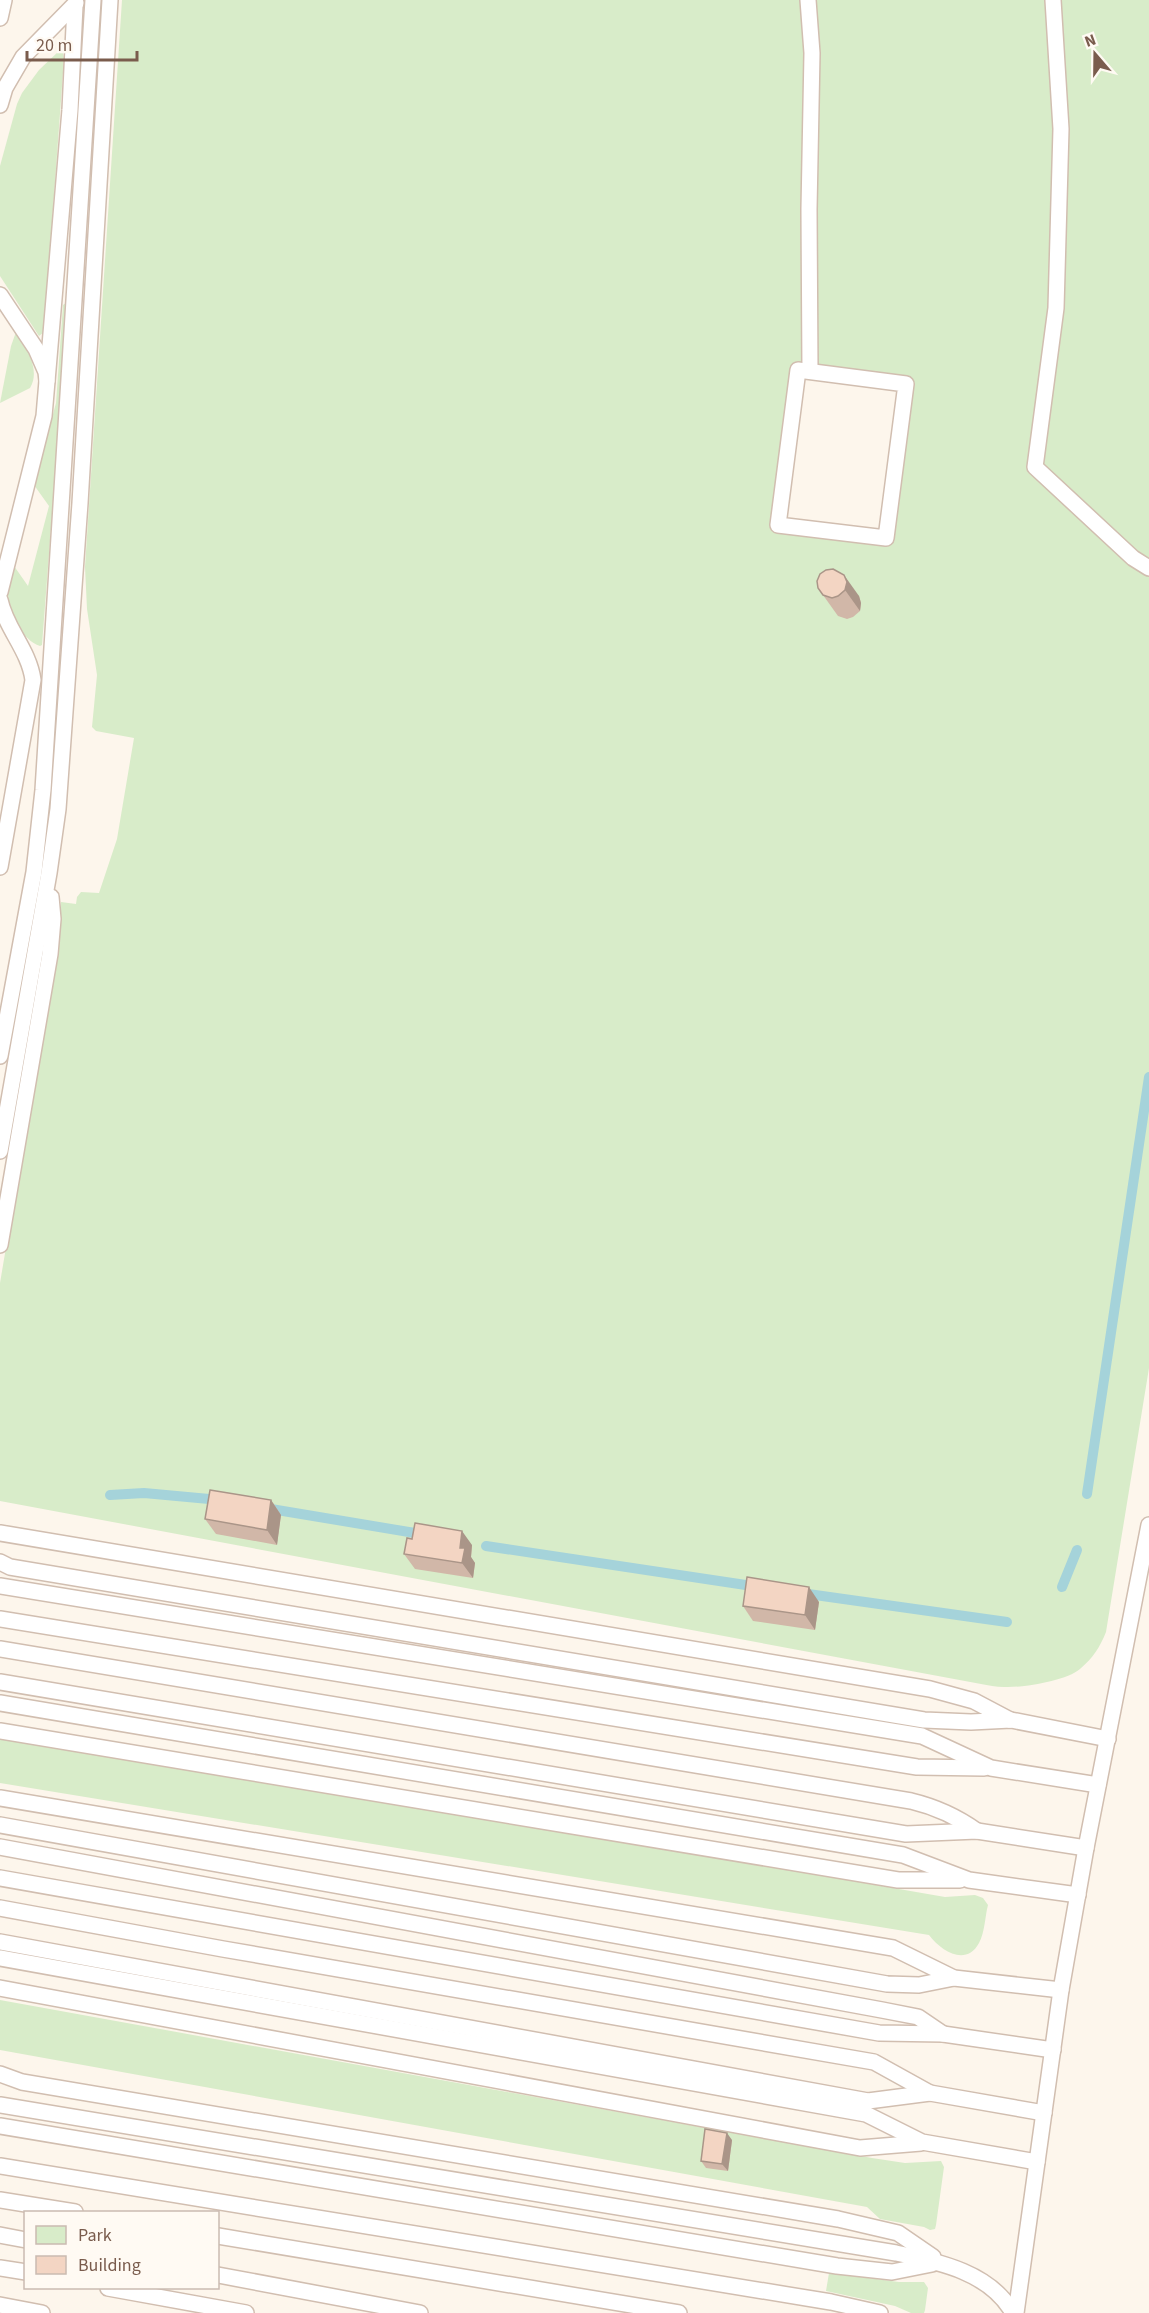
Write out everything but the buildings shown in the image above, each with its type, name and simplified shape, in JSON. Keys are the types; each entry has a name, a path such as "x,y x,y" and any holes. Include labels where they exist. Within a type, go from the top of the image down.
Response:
{"lane":[{"path":"0,18 4,0"},
{"path":"0,1056 34,872 43,790 93,0"},
{"path":"0,1151 50,873 58,809 80,503 110,0"},
{"path":"808,0 812,53 809,209 810,371"},
{"path":"1053,0 1061,129 1056,308 1035,467 1132,558 1149,568"},
{"path":"0,105 5,88 23,57 76,3"},
{"path":"0,592 44,416 70,110 76,3"},
{"path":"0,295 36,349 48,381"},
{"path":"798,370 810,371 906,384 886,538 778,525 798,370"},
{"path":"0,600 2,611 31,664 33,680 0,867"},
{"path":"0,1245 50,954 53,919 50,873"},
{"path":"1015,2313 1061,1990 1086,1848 1149,1525"},
{"path":"0,1533 930,1689 974,1701 1011,1720"},
{"path":"0,1562 21,1569 924,1720 971,1722 1011,1720 1108,1739"},
{"path":"0,1586 922,1736 991,1768"},
{"path":"0,1619 917,1767 991,1768 1098,1785"},
{"path":"0,1649 912,1801 958,1817 977,1831"},
{"path":"0,1682 906,1834 977,1831 1086,1848"},
{"path":"0,1703 903,1855 969,1880"},
{"path":"0,1731 898,1880 969,1880 1078,1895"},
{"path":"0,1798 893,1948 954,1978"},
{"path":"0,1825 887,1984 919,1985 954,1978 1061,1990"},
{"path":"0,1847 918,2017 944,2034"},
{"path":"0,1878 867,2031 944,2034 1053,2050"},
{"path":"0,1908 874,2062 930,2093"},
{"path":"0,1942 868,2101 930,2093 1044,2113"},
{"path":"0,1958 866,2114 922,2142"},
{"path":"0,1988 860,2148 922,2142 1037,2162"},
{"path":"0,2074 33,2084 838,2219 898,2233 940,2262"},
{"path":"0,2105 826,2240 940,2262 968,2273 994,2289 1015,2313"},
{"path":"0,2126 837,2266 892,2272 940,2262"},
{"path":"0,2166 831,2302 880,2313"},
{"path":"0,2200 69,2211"},
{"path":"0,2235 24,2240"},
{"path":"219,2236 679,2313"},
{"path":"0,2268 24,2272"},
{"path":"219,2275 420,2313"},
{"path":"114,2289 246,2313"},
{"path":"0,2305 42,2313"}],"green space":[{"path":"122,0 1149,0 1149,1368 1106,1632 1096,1652 1085,1665 1065,1677 1044,1683 1012,1687 992,1686 0,1501 0,1283 58,939 61,902 76,904 81,892 99,893 117,839 134,738 96,731 92,727 97,675 87,609 85,567","holes":["799,370 906,384 885,538 778,524"]},
{"path":"59,51 63,53 64,59 44,332 39,336 0,276 0,166 22,93 39,70"},
{"path":"66,303 68,306 42,645 40,646 22,632 11,609 8,591 14,566 28,586 49,506 34,485 56,403 63,305"},
{"path":"16,332 31,359 33,381 30,388 0,403 11,346"},
{"path":"0,1733 945,1897 975,1895 983,1898 988,1905 984,1929 974,1950 967,1954 954,1954 940,1946 929,1935 0,1783"},
{"path":"0,2000 872,2158 905,2163 941,2161 944,2167 936,2225 935,2229 930,2230 880,2219 867,2207 0,2050"},
{"path":"829,2273 899,2282 924,2282 928,2288 924,2313 911,2313 895,2306 826,2291"}],"waterway":[{"path":"1087,1494 1149,1077"},
{"path":"110,1495 144,1493 220,1500"},
{"path":"265,1508 421,1534"},
{"path":"486,1546 759,1587"},
{"path":"1062,1587 1077,1550"},
{"path":"801,1593 1007,1622"}]}
